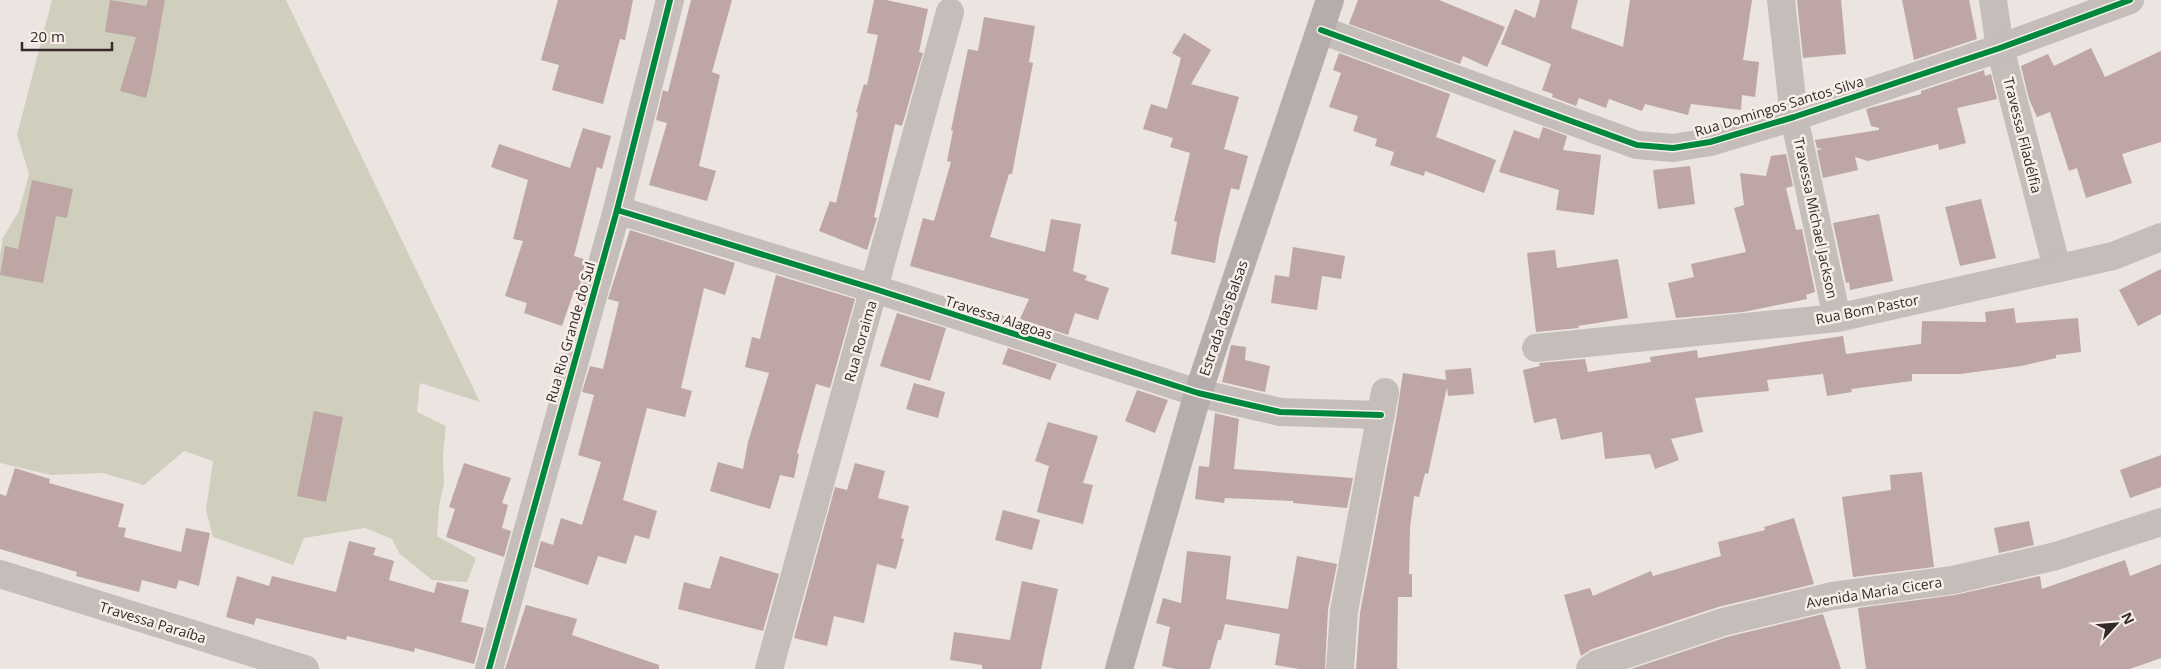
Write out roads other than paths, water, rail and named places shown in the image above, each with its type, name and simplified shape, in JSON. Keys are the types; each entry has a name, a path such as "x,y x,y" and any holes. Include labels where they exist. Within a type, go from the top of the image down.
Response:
{"street":[{"name":"Rua Rio Grande do Sul","path":"489,669 617,210 670,0"},
{"name":"Estrada das Balsas","path":"1119,669 1198,393 1330,0"},
{"name":"Travessa Michael Jackson","path":"1780,0 1794,116 1837,318"},
{"name":"Travessa Filadélfia","path":"1993,0 2000,48 2057,268"},
{"name":"Rua Domingos Santos Silva","path":"1321,30 1636,145 1673,148 1710,142 1794,116 2000,48 2130,0"},
{"name":"Rua Roraima","path":"769,669 950,12"},
{"name":"Travessa Alagoas","path":"617,210 874,289 1198,393 1280,412 1383,404 1344,611 1340,669"},
{"name":"Rua Bom Pastor","path":"1536,348 1837,318 2113,256 2161,237"},
{"name":"Avenida Maria Cicera","path":"1590,669 1597,664 1723,622 1832,596 1953,580 2056,556 2161,522"},
{"name":"Travessa Paraíba","path":"0,574 305,669"}]}
